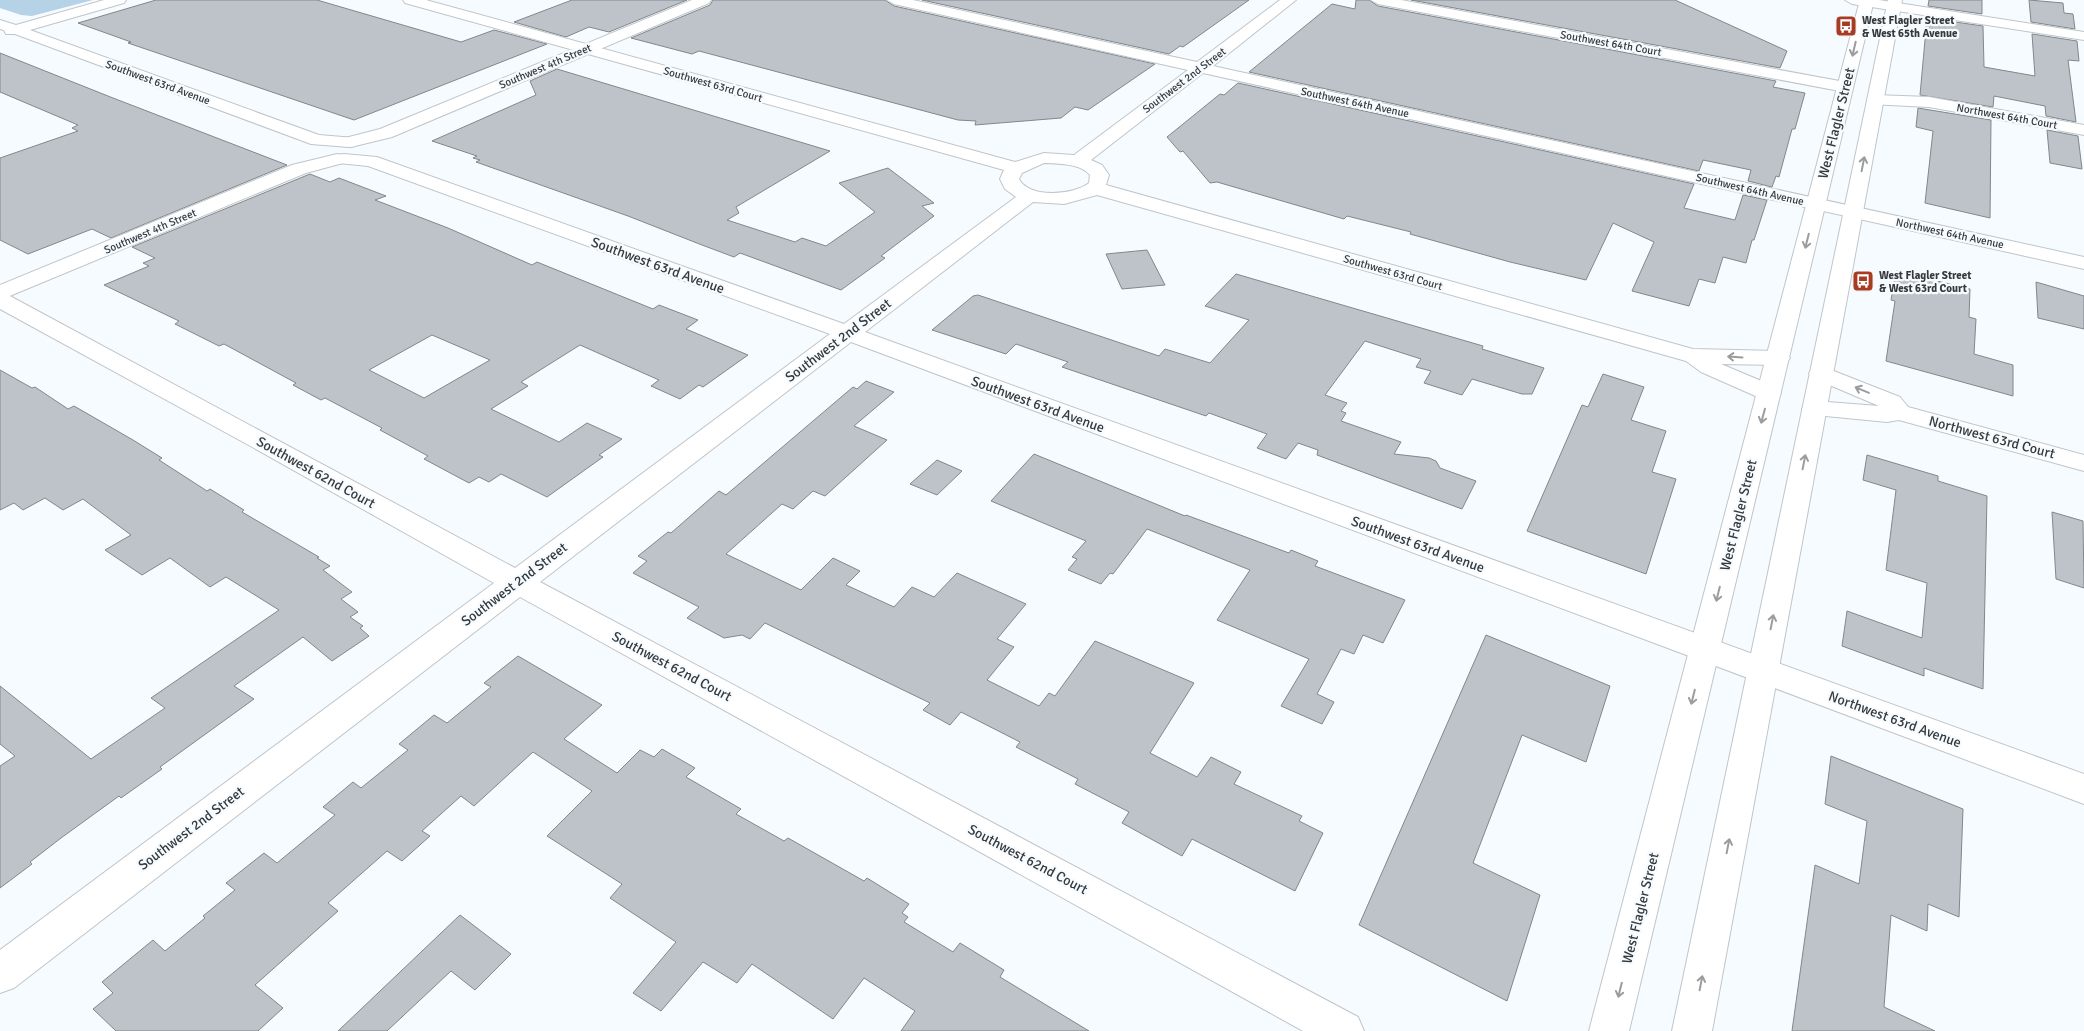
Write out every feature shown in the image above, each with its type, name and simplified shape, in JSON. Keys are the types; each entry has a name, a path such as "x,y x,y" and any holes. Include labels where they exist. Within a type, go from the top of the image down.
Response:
{"street":[{"path":"0,34 119,0"},
{"name":"Southwest 63rd Court","path":"410,0 1016,168"},
{"name":"Southwest 4th Street","path":"0,293 344,150 385,136 386,133 704,0"},
{"name":"Southwest 64th Avenue","path":"894,0 1816,204"},
{"name":"Southwest 2nd Street","path":"1078,161 1289,0"},
{"name":"Southwest 64th Court","path":"1378,0 1845,87"},
{"path":"1862,1 1894,3 2084,36"},
{"name":"West Flagler Street","path":"1609,1031 1845,87 1862,1"},
{"path":"1692,1031 1894,3"},
{"name":"Southwest 63rd Avenue","path":"0,24 1705,649"},
{"name":"Northwest 64th Court","path":"1877,92 2084,130"},
{"path":"1044,158 1078,161 1096,170 1099,176 1098,182 1094,188 1072,197 1057,199 1030,195 1013,186 1010,180 1011,174 1016,168 1044,158"},
{"name":"Southwest 63rd Court","path":"1094,188 1692,356 1778,358"},
{"name":"Southwest 2nd Street","path":"0,974 1030,195"},
{"name":"Northwest 64th Avenue","path":"1816,204 2084,263"},
{"name":"Southwest 62nd Court","path":"0,300 1344,1031"},
{"name":"Southwest 63rd Court","path":"1692,356 1708,367 1769,393"},
{"name":"Northwest 63rd Court","path":"1820,373 1891,402 1899,412"},
{"name":"Northwest 63rd Court","path":"1814,408 1887,414 1899,412 2084,463"},
{"name":"Northwest 63rd Avenue","path":"1705,649 2084,789"}],"shaded area":[{"path":"0,0 93,0 32,16 21,15 0,8"}],"building":[{"path":"156,0 317,0 461,42 494,30 547,44 354,120 128,43 131,42 78,23"},
{"path":"572,0 687,0 609,32 589,27 566,37 514,22"},
{"path":"713,0 885,0 894,6 1155,64 1088,110 1075,107 1061,118 975,125 976,121 958,120 699,51 692,54 631,38 710,5"},
{"path":"922,0 1249,0 1183,47 1180,46 1169,54"},
{"path":"1356,0 1369,0 1378,6 1776,81 1773,87 1805,93 1795,129 1792,129 1779,177 1776,176 1772,187 1748,181 1751,170 1703,160 1699,171 1249,72 1332,4 1355,9"},
{"path":"1411,0 1675,0 1787,51 1780,68"},
{"path":"1929,0 1982,0 1982,14 1928,6"},
{"path":"2029,0 2063,3 2064,13 2073,14 2075,29 2031,22"},
{"path":"1927,18 1983,26 1984,67 2035,76 2032,34 2077,41 2079,61 2068,60 2076,122 2046,116 2045,106 1994,96 1993,107 1920,95"},
{"path":"0,53 287,165 111,238 92,229 28,254 0,240 0,158 78,131 72,128 78,125 0,92"},
{"path":"557,69 830,151 736,207 739,213 727,220 795,242 802,238 826,246 875,212 839,183 888,168 934,203 922,206 934,216 881,256 885,258 841,290 740,253 734,257 628,216 476,162 480,160 473,158 477,156 432,141 536,95 530,81"},
{"path":"1238,83 1694,184 1684,208 1735,220 1743,195 1767,200 1754,240 1752,240 1746,263 1723,257 1715,283 1699,279 1689,306 1632,291 1654,242 1613,223 1586,280 1510,262 1410,234 1411,232 1347,216 1344,219 1217,182 1210,183 1183,151 1180,152 1167,137 1220,94 1224,95"},
{"path":"1918,108 1991,120 1990,218 1925,203 1933,131 1916,127"},
{"path":"2047,130 2078,136 2082,169 2050,163"},
{"path":"310,174 330,182 339,178 386,196 375,200 448,228 532,265 537,262 653,309 659,305 698,320 686,329 748,355 703,387 699,385 680,399 651,386 659,380 580,345 521,382 528,386 491,409 559,442 587,423 622,439 599,455 603,457 547,497 501,474 489,482 479,477 469,483 424,459 428,456 380,430 382,428 325,398 321,400 293,385 296,383 224,344 219,346 175,324 179,321 104,285 149,266 143,263 155,258 132,247","holes":["432,335 490,360 424,398 369,370"]},
{"path":"1147,250 1165,285 1122,289 1106,254"},
{"path":"1896,271 1970,289 1969,317 1976,319 1974,354 2013,365 2013,396 1886,361 1895,301 1891,300"},
{"path":"1236,274 1483,346 1482,349 1544,368 1532,394 1522,394 1472,379 1462,395 1424,383 1431,371 1416,367 1421,359 1365,341 1325,395 1347,403 1341,411 1346,413 1341,421 1401,442 1394,454 1429,458 1436,461 1440,468 1476,481 1462,509 1317,455 1318,450 1298,443 1286,459 1257,448 1267,434 1209,413 1206,416 1062,367 1068,362 1016,344 1006,354 932,330 973,296 978,295 1159,356 1165,349 1210,363 1249,320 1205,306"},
{"path":"2036,282 2084,296 2084,329 2038,318"},
{"path":"0,370 32,388 35,387 68,409 74,406 133,440 162,458 159,460 207,491 210,489 244,510 242,512 319,557 317,558 330,566 323,570 352,592 341,599 358,612 350,617 363,626 360,628 369,636 332,661 303,637 234,686 254,699 160,767 162,769 121,798 119,796 61,838 30,862 32,864 0,888 0,766 15,756 0,744 0,686 91,759 165,708 151,698 279,610 226,577 210,587 170,558 142,575 105,550 131,535 83,499 63,510 45,498 23,510 14,503 0,510"},
{"path":"1603,374 1644,387 1631,420 1666,431 1652,472 1676,479 1646,574 1527,531 1582,405 1588,407"},
{"path":"866,381 894,392 854,426 887,440 825,496 813,491 793,509 782,504 726,554 801,590 833,558 860,571 846,585 894,607 912,587 934,597 957,573 1026,604 997,639 1014,647 987,680 1039,706 1049,693 1055,696 1095,641 1194,683 1150,753 1197,777 1211,757 1241,772 1234,784 1302,816 1299,821 1323,833 1295,891 1192,839 1182,856 1122,823 1129,812 1075,784 1078,779 1016,747 1020,742 961,712 950,725 923,710 930,703 765,623 750,639 742,635 724,638 687,618 699,607 633,573 647,561 638,556 668,532 671,533 719,491 726,495 853,387 857,389"},
{"path":"1034,454 1185,516 1289,553 1291,550 1318,561 1315,566 1405,600 1383,643 1363,635 1354,654 1341,649 1317,694 1334,702 1322,724 1281,706 1309,659 1217,620 1250,570 1147,529 1113,574 1110,573 1101,584 1068,570 1077,559 1072,557 1086,541 991,501"},
{"path":"1867,455 1938,476 1938,481 1987,496 1983,689 1924,668 1924,676 1842,646 1847,611 1922,638 1927,583 1886,570 1896,490 1863,480"},
{"path":"937,460 962,471 937,495 910,484"},
{"path":"2052,512 2083,521 2084,588 2056,579"},
{"path":"1486,635 1610,686 1586,762 1522,735 1473,863 1540,895 1507,1001 1359,925"},
{"path":"518,656 602,705 564,739 617,773 640,750 654,757 662,749 695,768 686,777 741,809 736,814 784,841 788,838 864,881 867,878 909,904 902,913 908,917 904,922 953,952 960,943 1004,970 1000,977 1089,1031 901,1031 915,1011 864,978 833,1019 752,964 737,983 703,962 661,1011 633,993 676,942 610,898 622,884 547,836 592,791 533,752 474,806 461,796 422,831 430,836 402,861 387,851 328,903 338,911 255,985 283,1008 258,1031 116,1031 93,1009 113,993 102,982 153,940 165,951 235,890 226,883 264,853 277,863 335,815 323,807 353,782 361,788 408,750 399,744 434,715 447,723 491,687 484,683"},
{"path":"1831,756 1963,809 1959,917 1928,904 1927,931 1891,915 1884,1007 1935,1031 1792,1031 1815,865 1859,884 1867,821 1825,804"},
{"path":"460,915 511,954 475,990 451,971 387,1031 338,1031"}],"place":[{"name":"West Flagler Street & West 65th Avenue","path":"1846,26"},
{"name":"West Flagler Street & West 63rd Court","path":"1863,281"}]}
